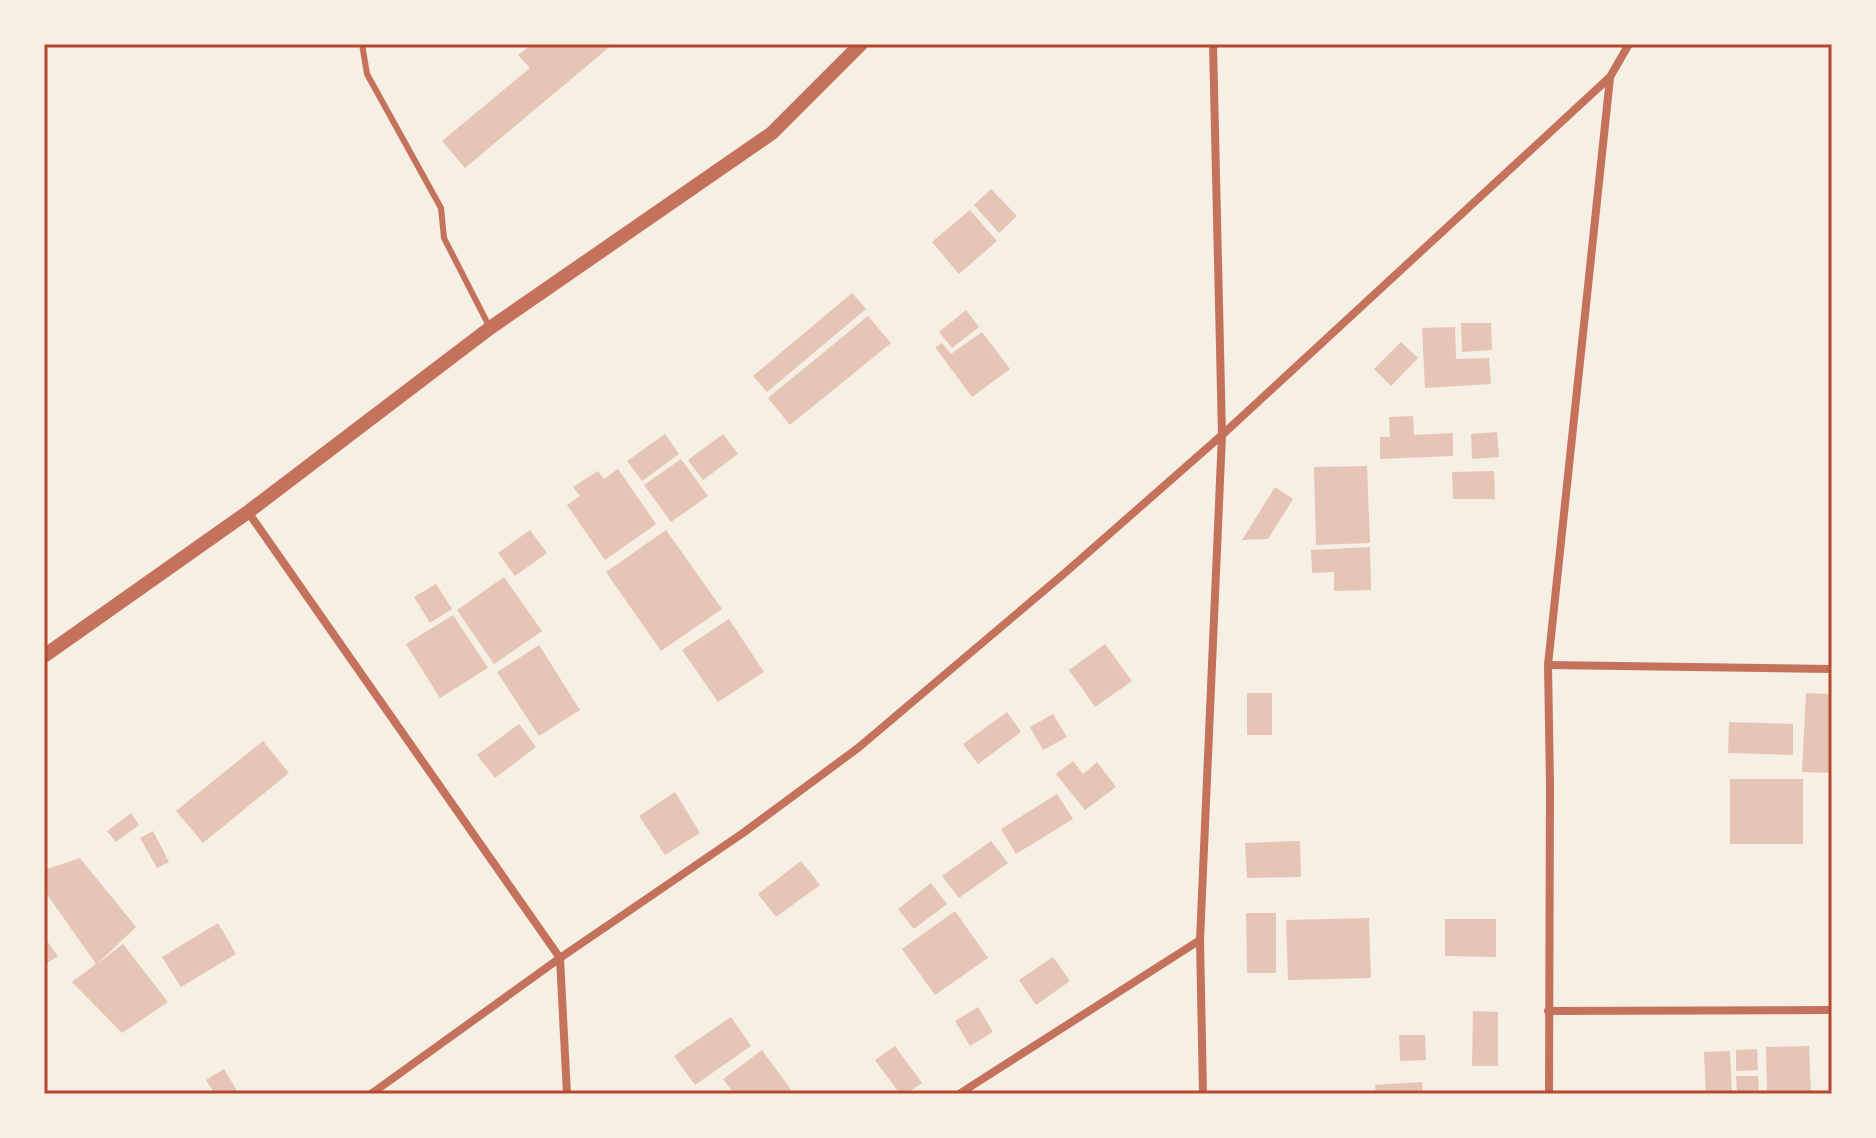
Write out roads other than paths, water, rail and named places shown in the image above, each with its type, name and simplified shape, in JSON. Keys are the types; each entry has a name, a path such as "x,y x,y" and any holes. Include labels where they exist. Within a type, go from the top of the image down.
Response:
{"street":[{"path":"44,656 248,512 490,328 772,133 861,44"},
{"path":"1203,1094 1200,940 1222,435 1213,44"},
{"path":"371,1094 560,958 743,833 858,748 1222,435 1610,77 1629,44"},
{"path":"1549,1094 1548,665 1610,77"},
{"path":"248,512 560,958 567,1094"},
{"path":"1548,665 1832,669"},
{"path":"959,1094 1200,940"},
{"path":"1548,1011 1832,1010"}],"lane":[{"path":"362,44 367,74 441,208 444,238 490,328"}]}
